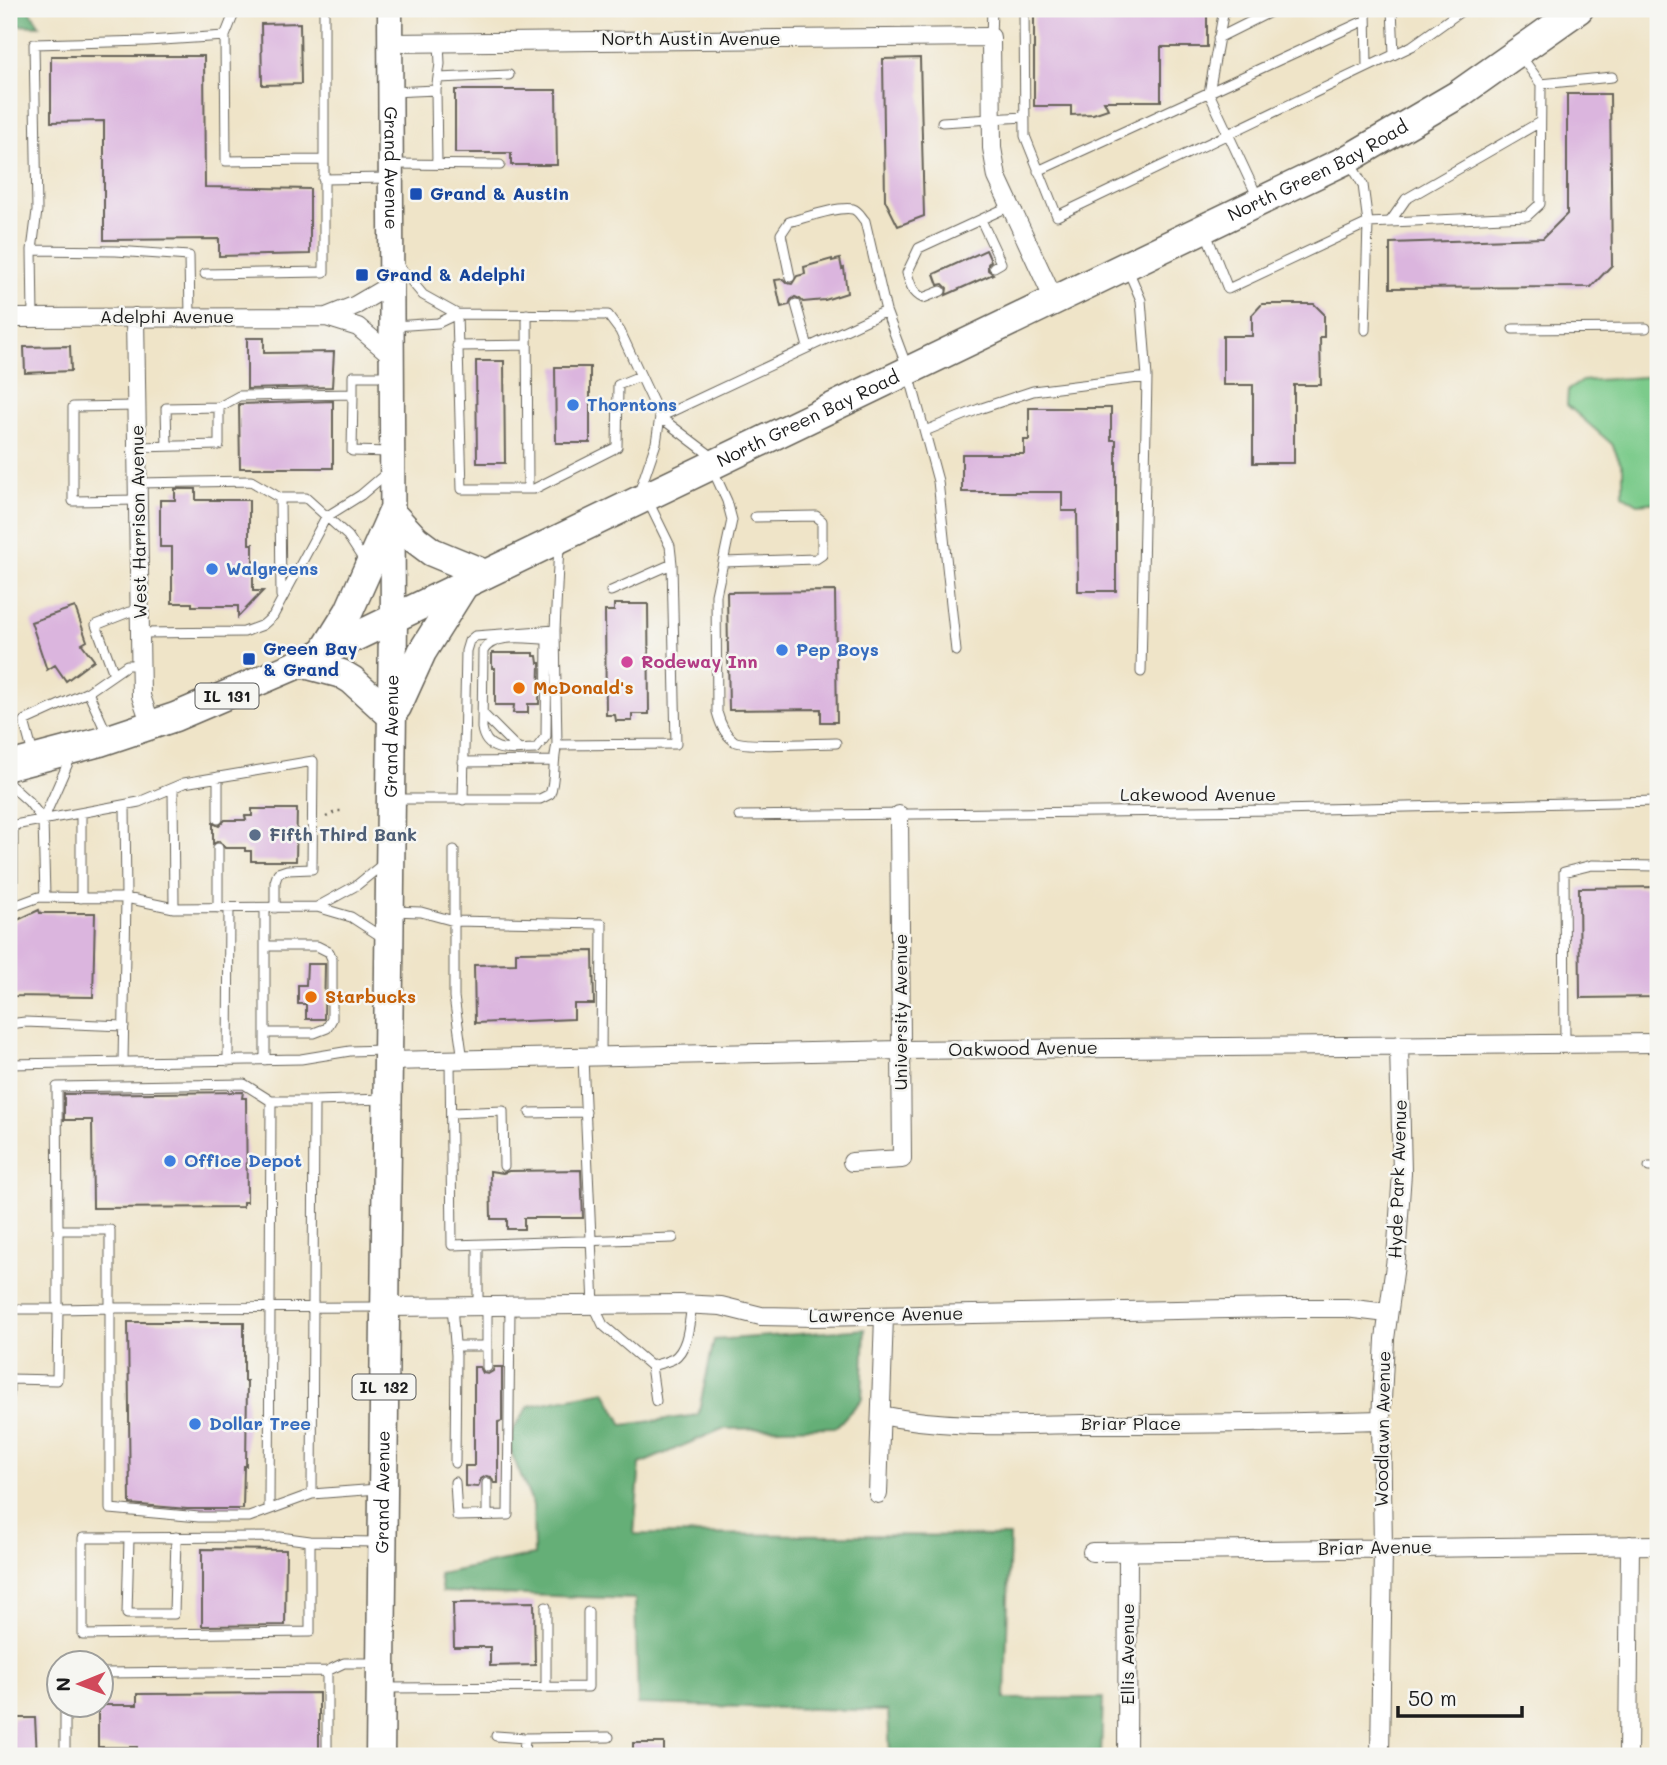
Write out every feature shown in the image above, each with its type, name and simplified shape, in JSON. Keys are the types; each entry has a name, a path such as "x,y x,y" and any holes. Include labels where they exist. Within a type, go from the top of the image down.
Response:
{"main road":[{"name":"Grand Avenue","path":"380,1756 392,800 390,9"},
{"name":"North Green Bay Road","path":"22,763 151,725 214,702 312,658 1348,159 1459,94 1519,54 1573,10"},
{"path":"392,514 416,540 475,580 422,652 392,716 352,680 312,658 349,611 392,514"}],"street":[{"name":"North Austin Avenue","path":"390,43 992,37"},
{"path":"992,37 992,148 997,177 1054,300"},
{"name":"Adelphi Avenue","path":"326,317 356,305 392,284"},
{"name":"West Harrison Avenue","path":"135,317 141,696 151,725"},
{"name":"Adelphi Avenue","path":"9,318 326,317 358,327 392,366"},
{"name":"University Avenue","path":"852,1162 902,1159 899,815"},
{"name":"Oakwood Avenue","path":"388,1056 456,1060 901,1050 1658,1043"},
{"name":"Hyde Park Avenue","path":"1387,1313 1396,1258 1402,1172 1399,1045"},
{"name":"Lawrence Avenue","path":"385,1307 692,1305 721,1306 761,1316 1284,1308 1346,1308 1387,1313"},
{"name":"Woodlawn Avenue","path":"1380,1756 1383,1548 1381,1420 1387,1313"},
{"path":"878,1494 884,1316"},
{"name":"Briar Place","path":"881,1415 916,1422 990,1425 1266,1424 1381,1420"},
{"path":"1628,1756 1630,1545"},
{"name":"Briar Avenue","path":"1092,1552 1658,1545"},
{"name":"Ellis Avenue","path":"1127,1756 1128,1552"}],"lane":[{"path":"238,9 226,36 226,161 323,160"},
{"path":"205,274 324,272 324,9"},
{"path":"992,9 992,37"},
{"path":"1024,9 1025,136 1057,216 1412,46 1464,9"},
{"path":"1224,9 1209,93 1259,202"},
{"path":"1218,38 1274,9"},
{"path":"1366,9 1367,66"},
{"path":"1392,9 1394,54"},
{"path":"1038,172 1366,20"},
{"path":"33,317 32,250 37,211 34,44 226,36"},
{"path":"437,164 436,90 440,64 439,41"},
{"path":"1204,228 1228,289 1368,223 1527,216 1540,204 1541,84 1519,54"},
{"path":"438,78 509,75"},
{"path":"1541,84 1612,76"},
{"path":"391,92 436,90"},
{"path":"942,122 1024,117"},
{"path":"1390,222 1406,199 1540,122"},
{"path":"1348,159 1363,185 1368,223 1365,330"},
{"path":"323,179 437,164 500,165"},
{"path":"941,291 923,298 911,286 907,272 919,248 1010,206"},
{"path":"790,277 781,234 789,222 832,211 857,211 865,221 886,311 908,370 938,481 957,651"},
{"path":"981,220 1001,263 994,267"},
{"path":"32,250 116,251 189,257 190,317"},
{"path":"392,257 423,295 457,314"},
{"path":"1126,265 1141,300 1147,377 1141,672"},
{"path":"796,304 807,347"},
{"path":"660,417 886,311"},
{"path":"457,314 461,489 534,489 617,447 618,385 640,376"},
{"path":"392,326 438,323 457,314 608,315 620,331 660,417 716,465 727,500 732,520 716,595 717,712 726,733 741,744 836,743"},
{"path":"527,314 528,489"},
{"path":"1513,329 1646,328"},
{"path":"457,346 527,345"},
{"path":"140,633 244,632 263,625 273,616 326,517 361,495 392,460 352,451 353,376 392,366"},
{"path":"925,431 1033,391 1147,377"},
{"path":"167,446 166,408 219,407 239,396 353,394"},
{"path":"137,406 73,407 73,501 221,480 251,481 280,498 306,498 348,536 368,567"},
{"path":"137,447 219,445 219,407"},
{"path":"557,745 676,744 670,546 641,500 660,417"},
{"path":"280,498 281,598"},
{"path":"723,562 816,559 822,555 822,521 816,516 755,517"},
{"path":"392,800 547,798 550,794 553,786 552,761 557,745 555,630 559,539"},
{"path":"611,591 672,564"},
{"path":"114,674 96,625 129,612 140,612"},
{"path":"547,639 496,640 483,651 482,728 485,740 492,747 500,750 536,749 546,736 547,639 555,630"},
{"path":"463,800 466,652 469,641 475,636 555,630"},
{"path":"22,763 24,721 88,692 127,665 141,665"},
{"path":"88,692 109,739"},
{"path":"482,713 518,749"},
{"path":"45,897 43,820 74,749"},
{"path":"275,908 275,882 278,873 312,869 313,761 184,783 139,802 11,826 11,907 45,897 126,898 174,908 275,908 317,907 351,917 390,943"},
{"path":"463,762 552,761"},
{"path":"218,777 218,820"},
{"path":"9,784 29,802 43,820"},
{"path":"173,788 174,908"},
{"name":"Lakewood Avenue","path":"739,816 1278,810 1658,802"},
{"path":"123,1062 125,805"},
{"path":"81,813 81,898"},
{"path":"218,848 218,908"},
{"path":"454,850 456,1060 451,1113 453,1245 673,1238"},
{"path":"317,907 357,885 391,858"},
{"path":"1565,1044 1564,872 1592,866 1658,866"},
{"path":"228,1061 229,908"},
{"path":"265,908 265,1060"},
{"path":"390,911 421,912 454,922 602,924 586,1112 594,1306 603,1325 651,1366 656,1401"},
{"path":"265,946 317,946 329,952 332,959 332,1019 327,1028 314,1032 265,1033"},
{"path":"9,1024 124,1026"},
{"path":"9,1064 301,1059 350,1051 388,1056"},
{"path":"9,1396 9,1379 57,1380 57,1087 244,1084 271,1101 388,1099"},
{"path":"269,1509 271,1101"},
{"path":"312,1494 314,1101"},
{"path":"451,1113 503,1111 505,1166"},
{"path":"530,1113 586,1112"},
{"path":"58,1230 110,1230 110,1509 199,1517 249,1517 312,1494 383,1489"},
{"path":"478,1245 487,1367"},
{"path":"651,1366 673,1359 680,1352 686,1338 692,1305"},
{"path":"452,1306 455,1346 455,1463"},
{"path":"455,1482 457,1516 508,1515 510,1306"},
{"path":"9,1310 385,1307"},
{"path":"455,1346 487,1346"},
{"path":"487,1483 487,1515"},
{"path":"129,1538 127,1614 174,1614 176,1537"},
{"path":"310,1541 310,1632 83,1634 83,1538 280,1537 310,1541 383,1542"},
{"path":"546,1607 546,1687"},
{"path":"116,1673 327,1671 344,1663 381,1676 546,1687 588,1687 588,1612"},
{"path":"327,1671 327,1756"},
{"path":"65,1720 65,1756"},
{"path":"496,1736 609,1737"},
{"path":"524,1756 525,1738"}],"path":[{"path":"322,819 337,811 345,811"}],"green space":[{"path":"9,9 29,9 40,26 9,25"},
{"path":"1658,376 1658,502 1638,504 1623,495 1623,468 1612,444 1567,405 1568,390 1582,381"},
{"path":"865,1329 862,1399 836,1427 722,1429 640,1464 634,1534 1010,1536 1005,1699 1103,1698 1101,1756 890,1756 888,1711 638,1704 635,1599 442,1592 439,1574 534,1555 533,1505 506,1440 529,1406 605,1391 623,1425 698,1415 714,1340"}],"building":[{"path":"1034,9 1207,9 1207,47 1161,47 1161,101 1104,101 1108,109 1093,114 1071,115 1071,106 1034,106"},
{"path":"300,23 301,84 262,85 261,24"},
{"path":"51,56 204,56 205,187 310,189 310,254 219,256 219,239 104,240 104,121 51,122"},
{"path":"920,58 924,216 898,226 885,200 883,59"},
{"path":"455,90 556,90 557,165 511,165 511,153 455,153"},
{"path":"1567,94 1610,94 1612,265 1591,287 1390,288 1390,243 1543,238 1567,214"},
{"path":"986,250 991,261 988,270 993,274 946,295 947,288 943,284 938,285 934,274"},
{"path":"840,259 842,269 844,268 847,293 825,300 803,302 795,297 789,305 781,307 775,280 783,279 792,284 797,276 805,274 804,267"},
{"path":"1262,304 1314,304 1324,314 1324,337 1320,337 1321,385 1294,385 1294,463 1253,463 1253,385 1223,385 1223,336 1252,336 1252,315"},
{"path":"247,338 264,338 264,353 334,352 332,387 247,389"},
{"path":"70,346 71,371 25,373 24,347"},
{"path":"476,361 504,361 505,463 477,463"},
{"name":"Thorntons","path":"555,367 590,367 590,443 556,443"},
{"path":"333,401 333,468 240,468 239,404"},
{"path":"1029,408 1111,408 1111,440 1116,440 1116,591 1078,591 1077,511 1062,511 1062,492 962,492 962,454 1024,454 1024,440 1029,440"},
{"name":"Walgreens","path":"175,489 196,489 196,500 249,500 253,591 263,591 238,617 238,606 172,603 172,547 160,547 160,500 175,500"},
{"name":"Pep Boys","path":"835,591 837,722 821,722 821,709 729,710 727,592"},
{"name":"Rodeway Inn","path":"614,604 648,604 649,714 632,714 632,721 616,721 615,715 606,715 605,611 614,611"},
{"path":"75,607 87,641 82,644 94,660 66,681 55,665 47,670 31,622"},
{"name":"McDonald's","path":"492,653 534,653 534,656 537,656 540,663 539,704 528,704 528,713 513,713 514,705 495,705 495,668 492,668"},
{"name":"Fifth Third Bank","path":"252,809 297,809 296,861 251,861 251,851 245,851 245,848 225,848 219,841 213,844 213,823 219,826 225,820 246,820 245,816 252,816"},
{"path":"1658,887 1658,997 1580,998 1579,888"},
{"path":"39,910 40,913 95,913 93,997 9,996 9,924"},
{"path":"593,951 594,1004 574,1004 574,1019 475,1023 474,965 516,964 516,952"},
{"name":"Starbucks","path":"307,964 325,964 324,1019 306,1019 306,1004 298,1004 298,985 306,985"},
{"name":"Office Depot","path":"243,1092 242,1098 246,1098 247,1202 243,1202 243,1207 93,1208 92,1120 64,1120 64,1094"},
{"path":"581,1170 583,1218 524,1218 524,1229 507,1229 507,1219 491,1219 490,1171 503,1173"},
{"path":"128,1322 244,1322 244,1381 247,1381 243,1509 187,1509 130,1504"},
{"path":"474,1367 480,1367 483,1373 488,1374 494,1367 502,1367 502,1421 498,1422 498,1483 486,1476 481,1479 478,1487 465,1486 465,1466 474,1466"},
{"path":"202,1549 286,1550 285,1625 202,1626"},
{"path":"534,1602 535,1665 490,1666 490,1647 454,1647 453,1603"},
{"path":"319,1693 319,1756 137,1756 137,1747 98,1747 98,1720 116,1720 116,1705 137,1705 137,1694"},
{"path":"12,1718 35,1718 37,1756 13,1756"},
{"path":"633,1743 664,1743 664,1756 633,1756"}],"place":[{"name":"Grand & Austin","path":"416,194"},
{"name":"Grand & Adelphi","path":"362,275"},
{"name":"Thorntons","path":"573,405"},
{"name":"Walgreens","path":"212,569"},
{"name":"Pep Boys","path":"782,650"},
{"name":"Green Bay & Grand","path":"249,659"},
{"name":"Rodeway Inn","path":"627,662"},
{"name":"McDonald's","path":"519,688"},
{"name":"Fifth Third Bank","path":"255,835"},
{"name":"Starbucks","path":"311,997"},
{"name":"Office Depot","path":"170,1161"},
{"name":"Dollar Tree","path":"195,1424"}]}
